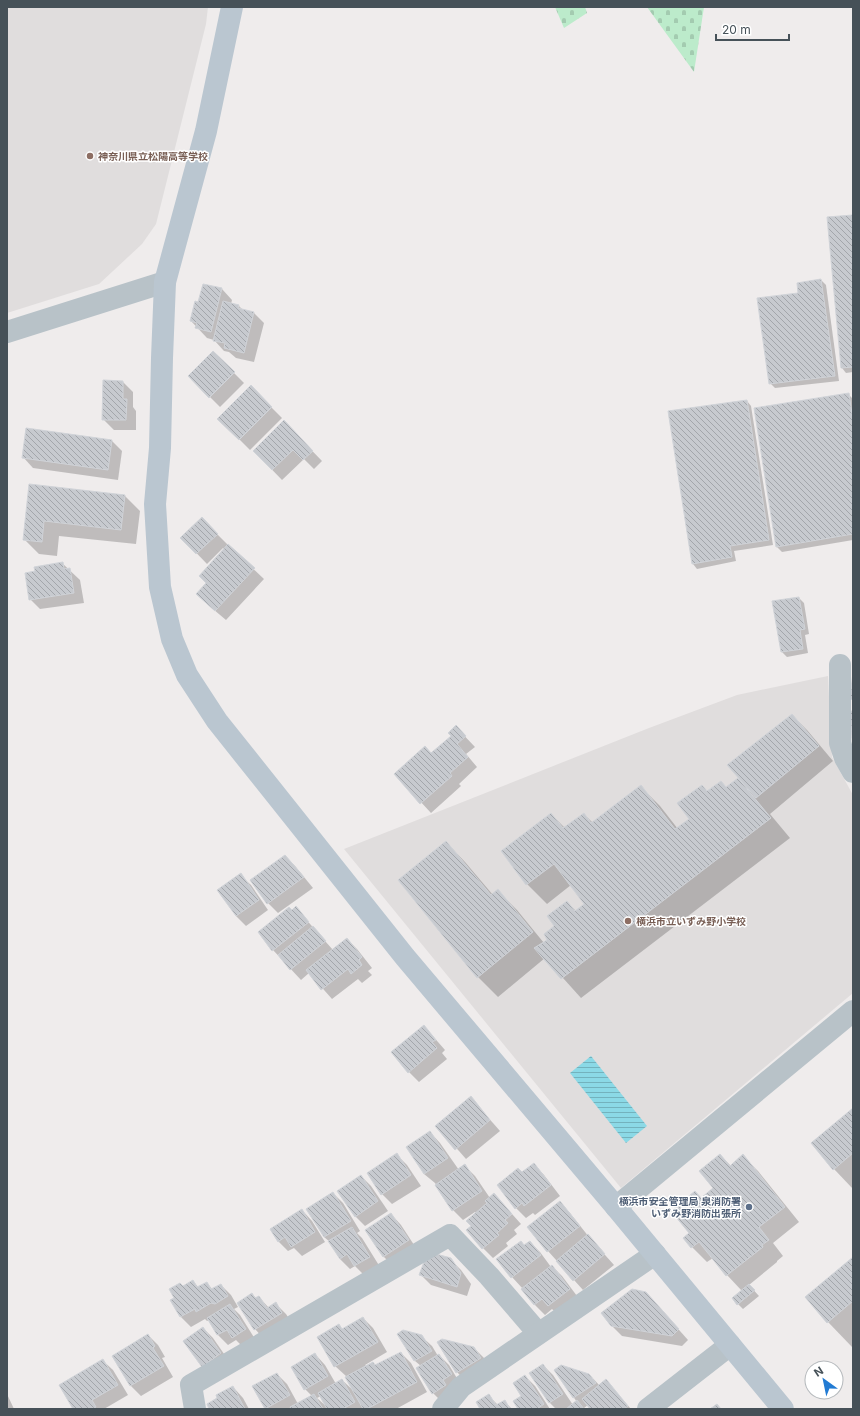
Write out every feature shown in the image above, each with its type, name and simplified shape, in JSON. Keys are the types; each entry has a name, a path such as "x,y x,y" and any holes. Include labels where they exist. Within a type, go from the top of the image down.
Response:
{"street":[{"path":"232,7 206,131 166,282 162,358 160,448 155,504 160,587 172,639 187,675 217,721 405,957 616,1207 783,1409"},
{"path":"7,332 166,282"},
{"path":"840,665 840,743 845,758 853,772"},
{"path":"616,1207 853,1011"},
{"path":"195,1409 191,1384 450,1235 489,1276 538,1333"},
{"path":"443,1409 461,1387 655,1254"},
{"path":"648,1409 730,1345"}],"shaded area":[{"name":"神奈川県立松陽高等学校","path":"7,7 208,7 206,24 156,224 142,244 99,284 7,313"},
{"name":"横浜市立いずみ野小学校","path":"828,676 832,757 853,795 853,993 621,1188 344,849 649,728 737,695"}],"green space":[{"path":"555,7 585,7 587,13 564,28"},
{"path":"647,7 704,7 694,72"}],"water":[{"path":"591,1056 647,1126 626,1143 570,1073"}],"building":[{"path":"853,215 853,367 841,368 827,217"},
{"path":"821,279 835,376 769,384 757,298 798,293 797,283"},
{"path":"203,284 222,288 211,332 195,328 197,323 190,321 195,301 198,302"},
{"path":"223,301 239,305 238,308 254,312 244,353 224,348 225,343 213,341"},
{"path":"213,351 235,372 209,398 188,376"},
{"path":"103,380 123,381 123,399 127,399 126,420 102,420"},
{"path":"251,385 272,407 239,440 217,419"},
{"path":"849,393 853,421 853,534 776,547 754,408"},
{"path":"747,400 769,540 730,546 732,557 692,564 668,411"},
{"path":"284,420 313,451 303,460 293,450 272,470 253,451"},
{"path":"26,428 112,440 108,470 22,458"},
{"path":"29,484 125,495 121,530 44,521 42,542 23,540"},
{"path":"202,517 218,534 196,554 180,538"},
{"path":"228,544 255,568 215,611 196,594 206,583 199,576"},
{"path":"63,562 64,569 70,568 74,593 29,600 25,573 35,571 34,567"},
{"path":"799,597 805,629 800,630 803,649 781,652 772,601"},
{"path":"853,672 853,700 850,699"},
{"path":"850,711 853,711 853,754"},
{"path":"792,714 819,746 756,798 727,765"},
{"path":"456,725 466,736 457,744 468,757 450,773 452,776 420,804 394,774 425,746 431,753 451,736 448,733"},
{"path":"738,778 771,818 561,979 534,948 547,940 544,934 554,926 547,916 567,901 575,911 584,904 554,864 526,885 501,851 551,813 563,828 584,813 591,823 641,785 675,829 689,819 677,803 702,785 707,791 721,781 726,787"},
{"path":"446,841 491,895 498,889 533,932 477,978 398,880"},
{"path":"285,855 304,877 267,904 250,880"},
{"path":"241,873 259,900 236,916 217,890"},
{"path":"296,906 309,922 272,951 258,932 289,907 292,910"},
{"path":"313,926 326,941 290,970 278,955"},
{"path":"347,938 362,957 359,960 362,965 351,974 348,969 321,990 306,970"},
{"path":"424,1025 436,1040 432,1042 437,1048 408,1073 391,1052"},
{"path":"471,1096 490,1120 455,1150 435,1126"},
{"path":"853,1108 853,1153 833,1170 811,1143"},
{"path":"430,1131 448,1158 424,1174 406,1147"},
{"path":"397,1153 411,1175 381,1195 367,1173"},
{"path":"720,1154 730,1166 743,1154 785,1207 759,1227 769,1240 762,1245 763,1247 726,1276 699,1242 691,1248 683,1238 689,1233 671,1211 695,1191 701,1198 713,1188 699,1171"},
{"path":"534,1163 551,1185 524,1206 522,1203 515,1209 497,1185 518,1168 522,1172"},
{"path":"465,1164 482,1191 452,1211 435,1185"},
{"path":"361,1175 378,1201 355,1217 337,1191"},
{"path":"333,1192 351,1221 324,1237 306,1209"},
{"path":"494,1193 512,1214 505,1220 508,1223 497,1233 499,1235 482,1249 466,1230 471,1226 466,1221 487,1203 485,1201"},
{"path":"560,1201 580,1226 547,1252 527,1227"},
{"path":"302,1209 315,1232 291,1247 285,1237 278,1242 270,1229"},
{"path":"391,1213 409,1240 383,1257 365,1230"},
{"path":"352,1227 370,1257 354,1266 347,1254 340,1259 328,1241"},
{"path":"588,1234 605,1254 573,1281 556,1261"},
{"path":"521,1241 524,1245 530,1241 541,1255 511,1278 496,1259"},
{"path":"436,1254 451,1258 461,1273 457,1287 419,1275 424,1262"},
{"path":"853,1257 853,1301 827,1323 805,1297"},
{"path":"552,1265 570,1289 548,1306 542,1299 534,1305 521,1289"},
{"path":"193,1280 197,1287 207,1282 211,1289 221,1284 228,1296 215,1304 211,1303 196,1312 195,1309 180,1317 170,1300 174,1298 169,1289 180,1283 183,1286"},
{"path":"749,1284 755,1290 737,1305 732,1298"},
{"path":"632,1289 646,1292 679,1329 672,1336 611,1326 601,1313"},
{"path":"252,1293 255,1298 259,1296 267,1308 276,1302 282,1313 254,1330 237,1303"},
{"path":"230,1304 246,1329 232,1338 227,1330 217,1335 207,1318"},
{"path":"363,1317 378,1342 334,1367 317,1337 339,1324 342,1329"},
{"path":"203,1327 221,1353 202,1367 183,1341"},
{"path":"403,1330 422,1335 432,1351 414,1361 397,1334"},
{"path":"148,1334 155,1346 153,1348 164,1366 130,1386 112,1356"},
{"path":"442,1339 474,1347 481,1358 456,1373 437,1342"},
{"path":"401,1352 417,1382 367,1409 363,1409 345,1377 373,1362 375,1365"},
{"path":"315,1353 328,1376 304,1390 291,1367"},
{"path":"439,1354 452,1374 443,1380 446,1385 432,1394 416,1368"},
{"path":"103,1359 118,1385 92,1400 96,1407 92,1409 73,1409 59,1385"},
{"path":"543,1364 563,1394 549,1403 529,1373"},
{"path":"561,1365 589,1374 596,1383 573,1398 554,1370"},
{"path":"277,1373 290,1395 265,1409 252,1386"},
{"path":"525,1375 544,1404 537,1409 518,1409 513,1401 521,1396 513,1383"},
{"path":"342,1379 355,1402 343,1409 327,1409 318,1393"},
{"path":"606,1379 628,1406 624,1409 590,1409 582,1399"},
{"path":"233,1386 245,1409 209,1409 207,1404 217,1398 216,1395"},
{"path":"314,1394 323,1409 291,1409 290,1407"},
{"path":"489,1394 496,1405 505,1400 510,1409 480,1409 476,1402"},
{"path":"577,1400 584,1409 566,1409"},
{"path":"717,1404 721,1409 710,1409"}],"place":[{"name":"神奈川県立松陽高等学校","path":"90,156"},
{"name":"横浜市立いずみ野小学校","path":"628,921"},
{"name":"横浜市安全管理局 泉消防署 いずみ野消防出張所","path":"749,1207"}]}
